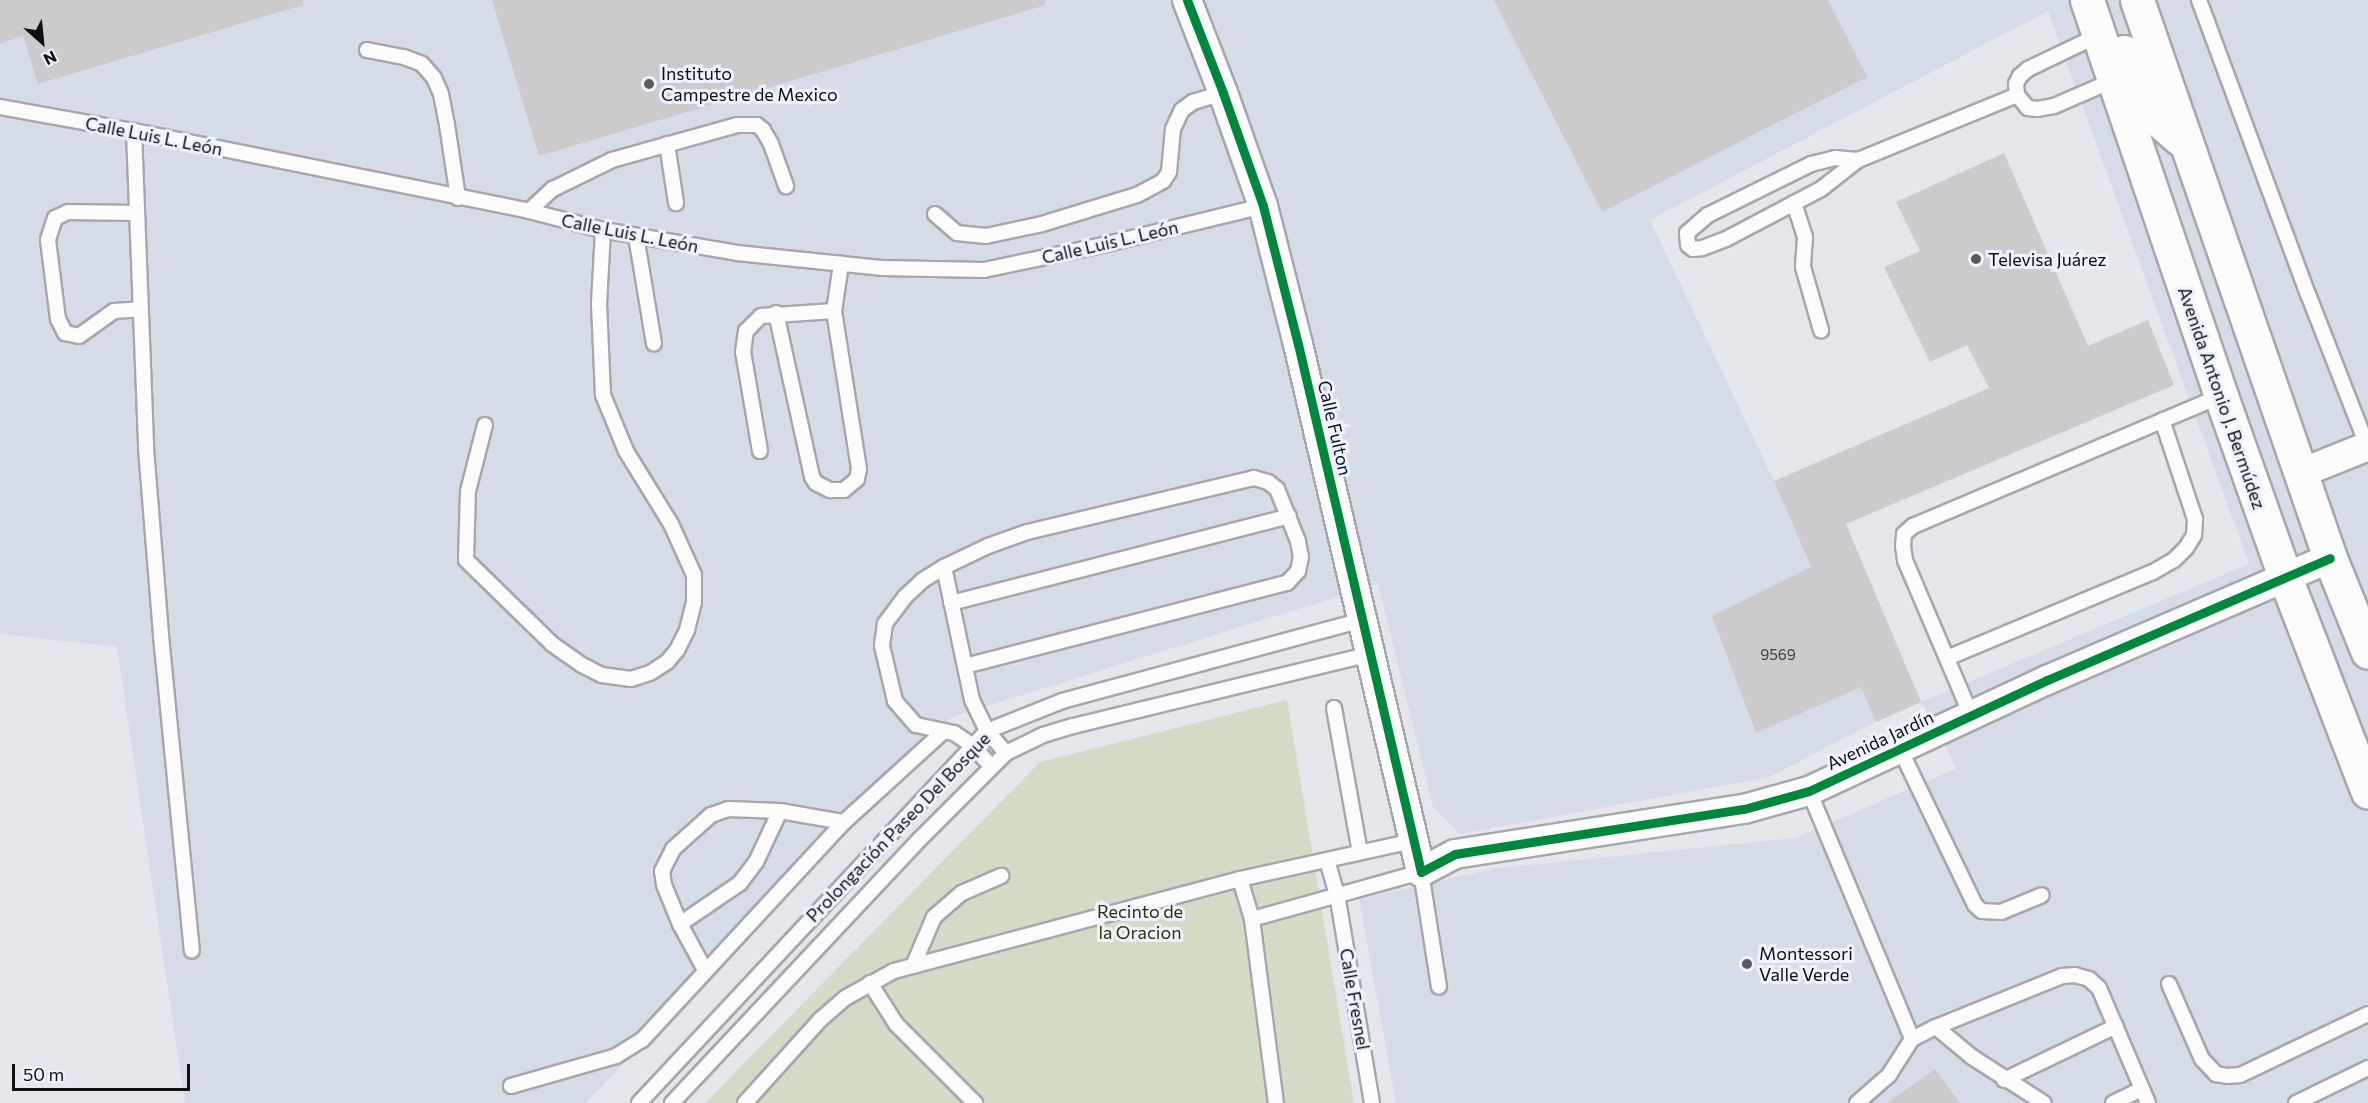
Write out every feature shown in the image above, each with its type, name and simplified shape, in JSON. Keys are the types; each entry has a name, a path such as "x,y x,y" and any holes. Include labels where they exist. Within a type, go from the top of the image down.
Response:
{"main road":[{"name":"Avenida Antonio J. Bermúdez","path":"2087,0 2136,149 2285,577 2368,792"},
{"path":"2141,1 2226,262 2330,558 2368,652"},
{"path":"2099,35 2113,39 2120,45 2155,117 2174,136 2186,141"},
{"path":"2136,149 2147,155 2161,172 2190,251 2203,260 2226,262"}],"street":[{"name":"Calle Fulton","path":"1187,0 1263,206 1421,872"},
{"path":"2301,473 2368,447"},
{"name":"Avenida Jardín","path":"1421,872 1455,854 1744,809 1809,791 1971,715 2330,558"},
{"name":"Avenida Jardín","path":"1413,841 1455,854"}],"lane":[{"path":"2199,0 2308,294 2368,447"},
{"path":"2099,35 2028,69 2020,76 2016,84 2017,95 2028,108 2037,109 2054,105 2114,80"},
{"path":"367,50 404,57 422,64 434,78 441,94 459,198"},
{"path":"935,214 957,233 986,236 1042,224 1137,195 1163,181 1169,172 1173,129 1182,110 1192,102 1223,93"},
{"path":"1858,160 1835,158 1811,164 1708,215 1686,233 1686,240 1693,249 1702,248 1794,203 1833,181 1858,160 2017,95"},
{"name":"Calle Luis L. León","path":"0,107 134,130 529,211 603,230 737,253 841,264 938,271 984,270 1107,244 1263,206"},
{"path":"529,211 554,189 584,172 634,152 737,125 757,125 771,144 786,186"},
{"path":"134,130 146,448 160,636 192,950"},
{"path":"667,144 676,203"},
{"path":"1794,203 1805,237 1803,267 1821,330"},
{"path":"136,213 68,212 56,218 48,240 58,318 65,333 79,336 114,311 140,309"},
{"path":"485,425 468,491 466,560 552,644 582,665 602,675 630,679 650,673 667,662 677,650 687,630 694,602 694,575 671,524 626,451 603,395 599,304 603,230"},
{"path":"636,236 654,344"},
{"path":"776,313 808,464 816,483 830,490 844,490 857,479 859,469 834,311 841,264"},
{"path":"760,450 743,352 744,340 752,322 761,316 776,313 834,311"},
{"path":"1971,715 1905,560 1904,534 1913,526 2221,396"},
{"path":"1947,657 2153,572 2174,560 2186,548 2194,535 2195,519 2162,420"},
{"path":"965,666 1287,584 1298,571 1300,557 1289,516 1276,489 1268,482 1254,478 1027,532 988,546 944,567 922,581 893,609 885,624 882,646 895,701 916,725 954,733 972,745 991,766"},
{"path":"951,603 1289,516"},
{"path":"944,567 972,700 987,731 1006,753"},
{"name":"Prolongación Paseo Del Bosque","path":"639,1103 987,731 1062,701 1363,620"},
{"name":"Prolongación Paseo Del Bosque","path":"672,1103 991,766 1006,753 1043,735 1073,726 1370,654"},
{"path":"1334,708 1360,852"},
{"path":"511,1086 616,1056 642,1040 844,822 944,731"},
{"path":"1900,749 1975,905 1983,911 2001,912 2042,895"},
{"path":"1809,791 1912,1039"},
{"path":"705,970 680,924 664,885 662,871 673,849 711,815 728,809 780,811 844,822"},
{"path":"680,924 740,883 756,862 780,811"},
{"path":"745,1103 821,1019 870,982 913,966 1240,879 1413,841"},
{"name":"Calle Fresnel","path":"1327,860 1337,894 1372,1103"},
{"path":"1252,919 1421,872 1439,987"},
{"path":"913,966 934,917 962,893 1001,876"},
{"path":"1240,879 1252,919 1276,1103"},
{"path":"1857,1103 1889,1075 1912,1039 2022,991 2062,976 2075,975 2089,979 2098,988 2148,1103"},
{"path":"870,982 896,1023 975,1103"},
{"path":"2169,984 2202,1059 2216,1074 2227,1076 2240,1075 2368,1014"},
{"path":"2004,1080 2116,1026"},
{"path":"1936,1027 2004,1080 2044,1103"},
{"path":"2296,1103 2368,1068"},
{"path":"2113,1103 2142,1089"}],"shaded area":[{"path":"0,0 2368,0 2368,1103 1396,1103 1359,899 1498,868 1796,838 1957,768 1921,702 2249,564 2048,11 1650,220 1774,481 1876,722 1769,777 1460,834 1433,807 1378,584 952,717 586,1103 185,1103 117,647 0,634"}],"green space":[{"name":"Recinto de la Oracion","path":"1287,700 1354,1103 705,1103 1040,762"}],"building":[{"path":"0,0 302,0 303,5 38,84 23,36 0,44"},
{"name":"Instituto Campestre de Mexico","path":"492,0 1045,0 1046,5 539,156"},
{"path":"1494,0 1828,0 1867,77 1602,212"},
{"path":"2004,153 2088,346 2148,320 2174,385 1846,524 1921,702 1876,722 1861,687 1756,733 1712,616 1811,567 1774,481 1989,388 1967,345 1930,362 1884,267 1920,251 1896,202"},
{"path":"1935,1069 1960,1103 1887,1103"}],"cycle path":[{"path":"1187,0 1263,206 1298,344 1421,872 1455,854 1744,809 1809,791 2047,680 2330,558"}],"place":[{"name":"Instituto Campestre de Mexico","path":"649,84"},
{"name":"Televisa Juárez","path":"1976,259"},
{"name":"Montessori Valle Verde","path":"1747,964"}]}
